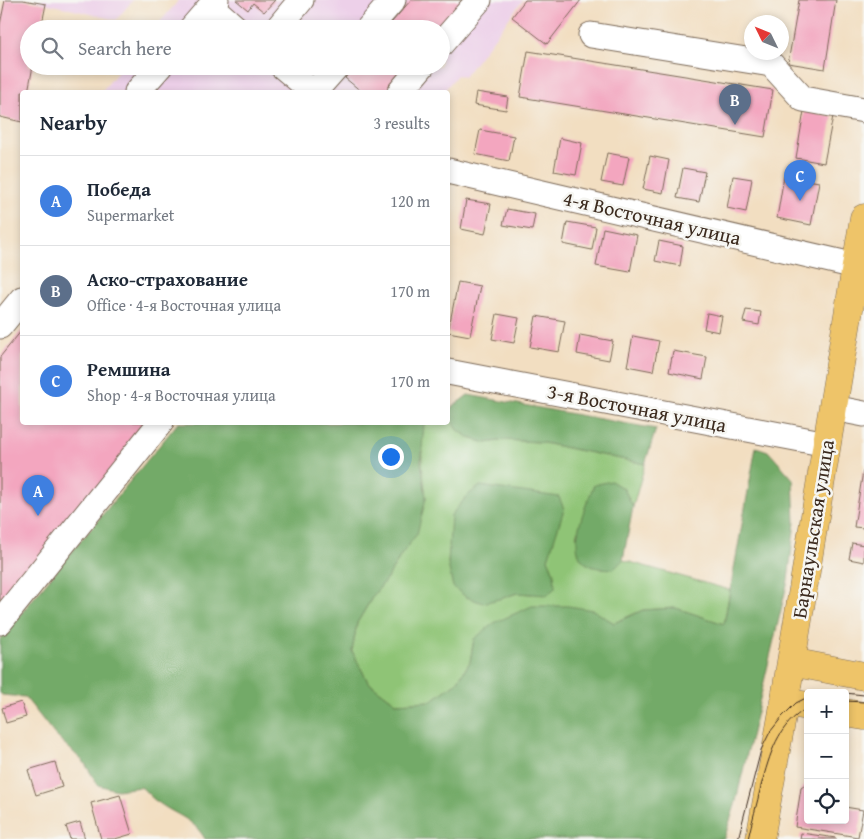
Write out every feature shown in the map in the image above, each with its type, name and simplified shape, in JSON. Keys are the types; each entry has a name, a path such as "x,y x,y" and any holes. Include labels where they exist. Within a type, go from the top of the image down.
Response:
{"main road":[{"name":"Барнаульская улица","path":"760,839 796,704 791,662 864,218"},
{"path":"791,662 864,676"},
{"path":"849,714 864,716"}],"street":[{"path":"285,20 302,0"},
{"path":"376,20 393,0"},
{"path":"450,34 479,0"},
{"path":"199,20 213,3 229,20"},
{"path":"591,35 772,64 802,99 864,110"},
{"path":"139,90 152,75"},
{"path":"293,75 312,90"},
{"path":"316,90 329,75"},
{"path":"402,90 414,75"},
{"name":"4-я Восточная улица","path":"450,171 856,266"},
{"path":"0,326 20,301"},
{"name":"3-я Восточная улица","path":"450,372 827,444"},
{"path":"833,408 864,414"},
{"path":"0,622 159,425"}],"shaded area":[{"path":"32,0 133,0 116,20"},
{"path":"179,0 523,0 464,77 457,75 445,90 103,90 115,75 450,75 450,20 162,20"}],"green space":[{"path":"468,395 656,429 645,464 539,442 505,440 486,443 469,438 457,429 450,414 450,408"},
{"path":"450,414 457,429 469,438 486,443 505,440 539,442 645,464 633,507 624,489 611,482 594,485 576,536 607,568 623,560 730,590 724,624 676,608 643,610 614,623 592,610 474,639 470,662 457,682 431,701 396,703 368,682 352,651 357,623 401,555 426,498 422,465 423,425 450,425","holes":["553,541 548,559 554,573 532,594 517,593 503,598 448,564 450,542"]},
{"path":"176,425 424,425 421,461 426,498 417,534 373,596 357,623 352,651 368,682 396,703 431,701 457,682 470,662 474,639 494,623 532,606 568,606 593,610 614,623 643,610 676,608 724,624 756,447 768,451 793,479 795,522 788,580 735,805 724,839 205,839 195,826 156,801 141,787 117,790 98,785 84,762 55,735 25,697 2,695 0,693 0,639"},
{"path":"611,481 624,489 633,507 623,560 614,569 596,568 580,558 577,549 579,526 594,485"},
{"path":"480,486 559,497 564,509 548,559 554,573 555,588 547,595 517,593 483,603 466,597 453,587 448,564 451,515 468,495"}],"building":[{"path":"5,0 23,0 46,4 43,20 20,20 20,75 31,75 28,90 20,90 20,122 0,117 0,25"},
{"path":"236,0 275,0 264,12 253,3 248,10"},
{"path":"411,0 464,0 447,20 394,20"},
{"path":"525,0 581,0 547,44 512,17"},
{"path":"799,0 836,0 825,69 788,63"},
{"path":"528,51 773,90 765,137 520,97"},
{"path":"348,75 400,75 388,90 360,90 345,78"},
{"path":"476,92 508,97 506,110 474,105"},
{"path":"804,111 833,116 824,163 796,158"},
{"path":"480,130 514,136 509,161 475,154"},
{"path":"560,138 582,143 576,175 554,171"},
{"path":"607,153 629,157 623,186 601,182"},
{"path":"650,156 669,160 663,193 643,189"},
{"path":"683,168 705,172 699,202 677,198"},
{"path":"733,176 752,179 746,212 727,208"},
{"path":"784,176 819,182 811,225 777,218"},
{"path":"466,200 491,204 485,234 461,229"},
{"path":"507,209 535,214 532,230 503,225"},
{"path":"567,222 596,227 592,250 563,244"},
{"path":"603,228 637,235 630,272 596,266"},
{"path":"659,241 683,246 680,266 655,261"},
{"path":"458,282 480,286 470,336 450,332 450,322"},
{"path":"746,310 761,312 759,325 743,322"},
{"path":"707,313 722,316 719,332 704,329"},
{"path":"497,314 519,318 514,343 492,339"},
{"path":"536,316 565,321 559,352 530,347"},
{"path":"20,332 20,425 152,425 0,609 0,357"},
{"path":"580,335 613,341 609,360 577,354"},
{"path":"633,336 659,341 653,371 627,366"},
{"path":"673,351 707,357 703,379 669,372"},
{"path":"864,471 864,528 854,527"},
{"path":"852,543 864,545 864,562 849,559"},
{"path":"21,702 26,717 6,723 2,708"},
{"path":"55,762 62,787 36,795 28,770"},
{"path":"804,786 804,824 849,824 849,808 863,810 858,837 795,827 801,788"},
{"path":"120,795 132,834 115,839 101,839 91,803"},
{"path":"80,822 85,839 70,839 66,826"},
{"path":"801,833 836,838 836,839 800,839"}],"tram line":[{"path":"849,693 864,695"},
{"path":"738,839 761,750 770,732 782,717 796,703 804,699"},
{"path":"849,701 864,702"},
{"path":"748,839 764,774 776,741 789,723 804,711"}],"place":[{"name":"Аско-страхование","path":"735,125"},
{"name":"Ремшина","path":"800,201"},
{"name":"Победа","path":"38,516"}]}
